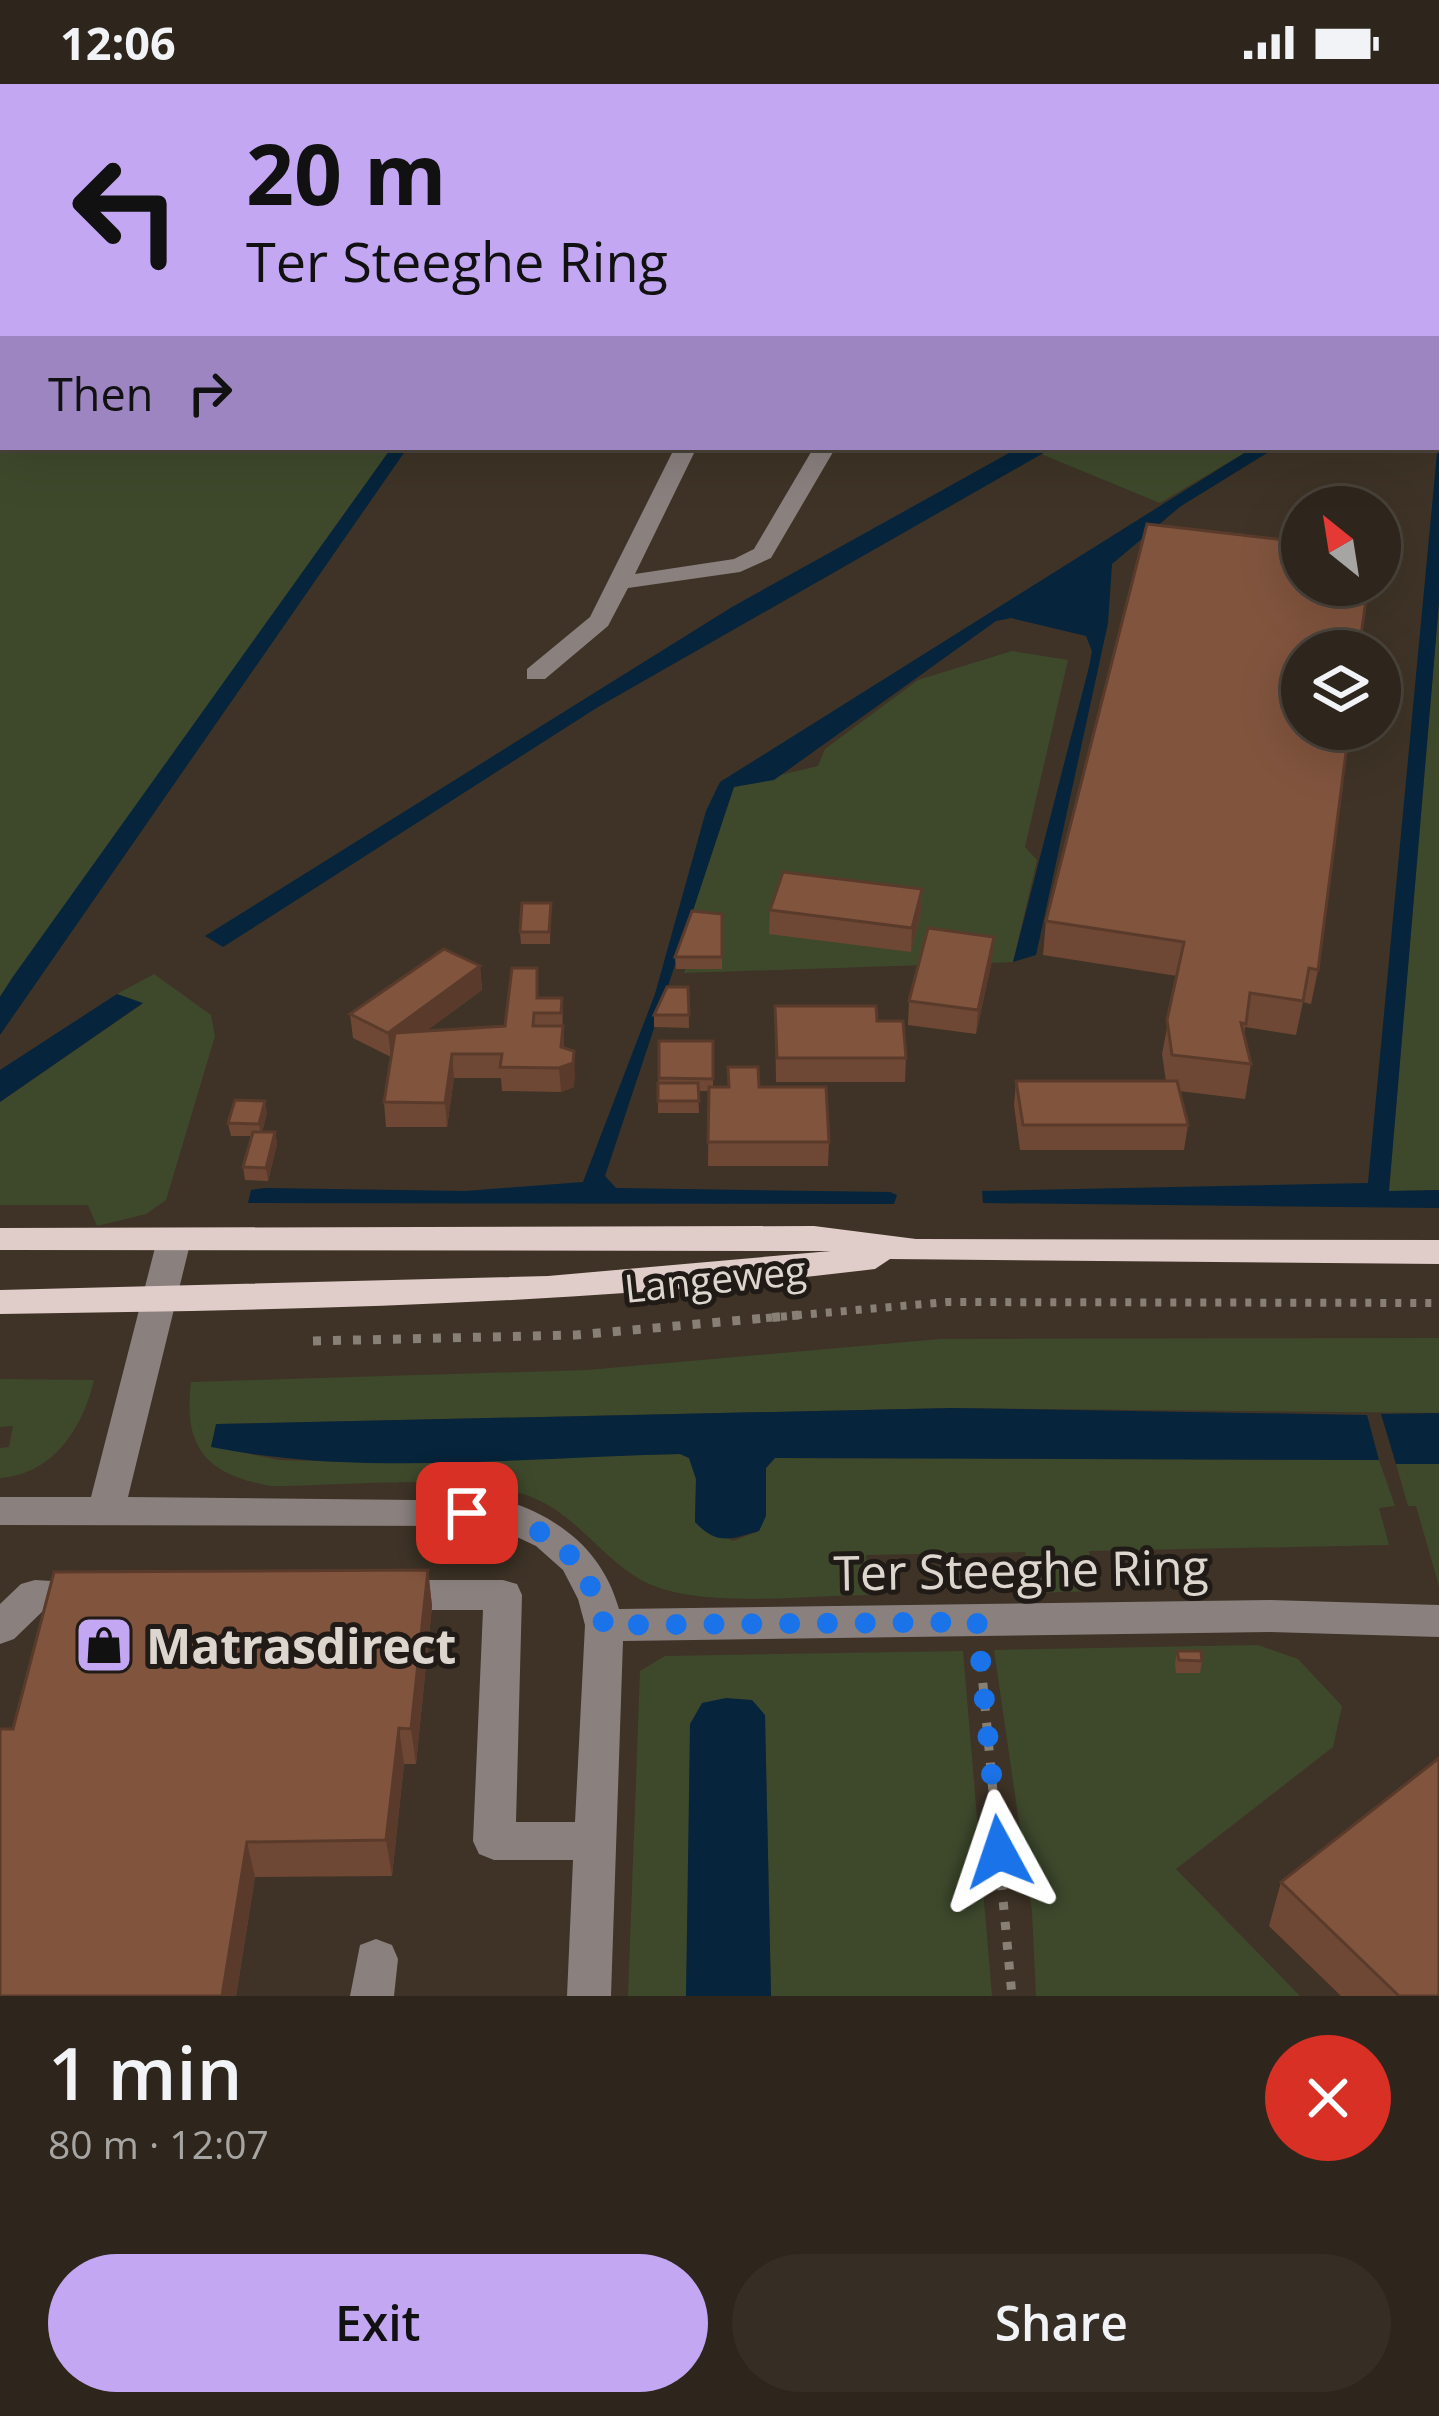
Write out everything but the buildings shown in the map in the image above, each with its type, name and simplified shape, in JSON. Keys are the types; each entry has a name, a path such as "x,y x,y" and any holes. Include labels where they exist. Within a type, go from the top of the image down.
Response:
{"main road":[{"name":"Langeweg","path":"0,1239 814,1238 916,1251 1439,1252"},
{"name":"Langeweg","path":"0,1302 583,1289 728,1277 916,1251"}],"street":[{"path":"536,674 599,621 685,450"},
{"path":"619,583 740,565 763,553 824,450"},
{"path":"106,1510 174,1240"},
{"path":"0,1511 507,1516 549,1536 576,1559 604,1625 589,1996"},
{"path":"363,1595 503,1594 494,1840 594,1840"},
{"path":"0,1628 35,1595 129,1595"},
{"name":"Ter Steeghe Ring","path":"604,1625 1270,1616 1439,1621"}],"path":[{"name":"Langeweg","path":"291,1340 576,1335 946,1302 1439,1303"},
{"path":"977,1622 1012,1996"}],"green space":[{"path":"0,450 390,450 0,996"},
{"path":"1048,450 1249,450 1160,503 1041,454"},
{"path":"1439,603 1439,1190 1389,1191"},
{"path":"1012,651 1068,660 1025,847 1037,860 1013,962 684,973 702,925 687,921 734,786 818,766 825,749 918,680"},
{"path":"154,974 211,1015 215,1036 166,1200 146,1214 97,1226 88,1205 0,1205 0,1102 142,1004 117,994"},
{"path":"1439,1338 1439,1413 952,1408 217,1424 211,1446 279,1460 351,1462 680,1454 689,1458 696,1479 695,1522 733,1541 759,1531 766,1515 766,1468 775,1458 1379,1460 1395,1506 1379,1508 1389,1545 1089,1551 1095,1591 1033,1593 1025,1552 866,1555 869,1595 723,1598 666,1590 627,1571 559,1512 526,1495 435,1482 271,1486 248,1481 203,1454 195,1440 189,1405 191,1382 587,1370 940,1339"},
{"path":"0,1379 94,1380 74,1431 51,1458 19,1475 0,1478 0,1448 9,1447 13,1426 0,1427"},
{"path":"1396,1464 1439,1464 1439,1586 1416,1506 1408,1506"},
{"path":"1258,1645 1298,1659 1342,1706 1333,1747 1176,1869 1300,1996 1036,1996 1032,1912 994,1650"},
{"path":"963,1651 992,1996 771,1996 765,1715 689,1883 686,1996 628,1996 640,1671 665,1656"}],"water":[{"path":"390,450 406,450 0,1035 0,997"},
{"path":"1015,450 1049,450 598,707 223,947 205,936 732,607"},
{"path":"1249,450 1272,450 1181,506 1112,564 1108,623 1036,955 1013,962 1089,667 1092,651 1086,636 1011,618 996,621 774,780 734,787 605,1176 616,1188 890,1192 897,1195 894,1204 248,1203 251,1190 265,1188 466,1191 583,1182 655,994 706,811 720,782"},
{"path":"1439,450 1439,603 1389,1191 1439,1190 1439,1208 983,1203 982,1191 1368,1183"},
{"path":"117,994 143,1003 0,1102 0,1070"},
{"path":"952,1408 1367,1415 1379,1460 775,1458 766,1468 766,1516 759,1531 725,1538 710,1535 695,1522 696,1479 689,1458 680,1454 386,1463 268,1456 211,1447 216,1424"},
{"path":"1439,1413 1439,1464 1396,1464 1381,1414"},
{"path":"752,1700 765,1715 771,1996 686,1996 690,1724 702,1703"}],"place":[{"name":"Matrasdirect","path":"104,1645"}],"route":[{"path":"467,1513 507,1516 549,1536 576,1559 597,1599 604,1625 977,1622 999,1852"}]}
